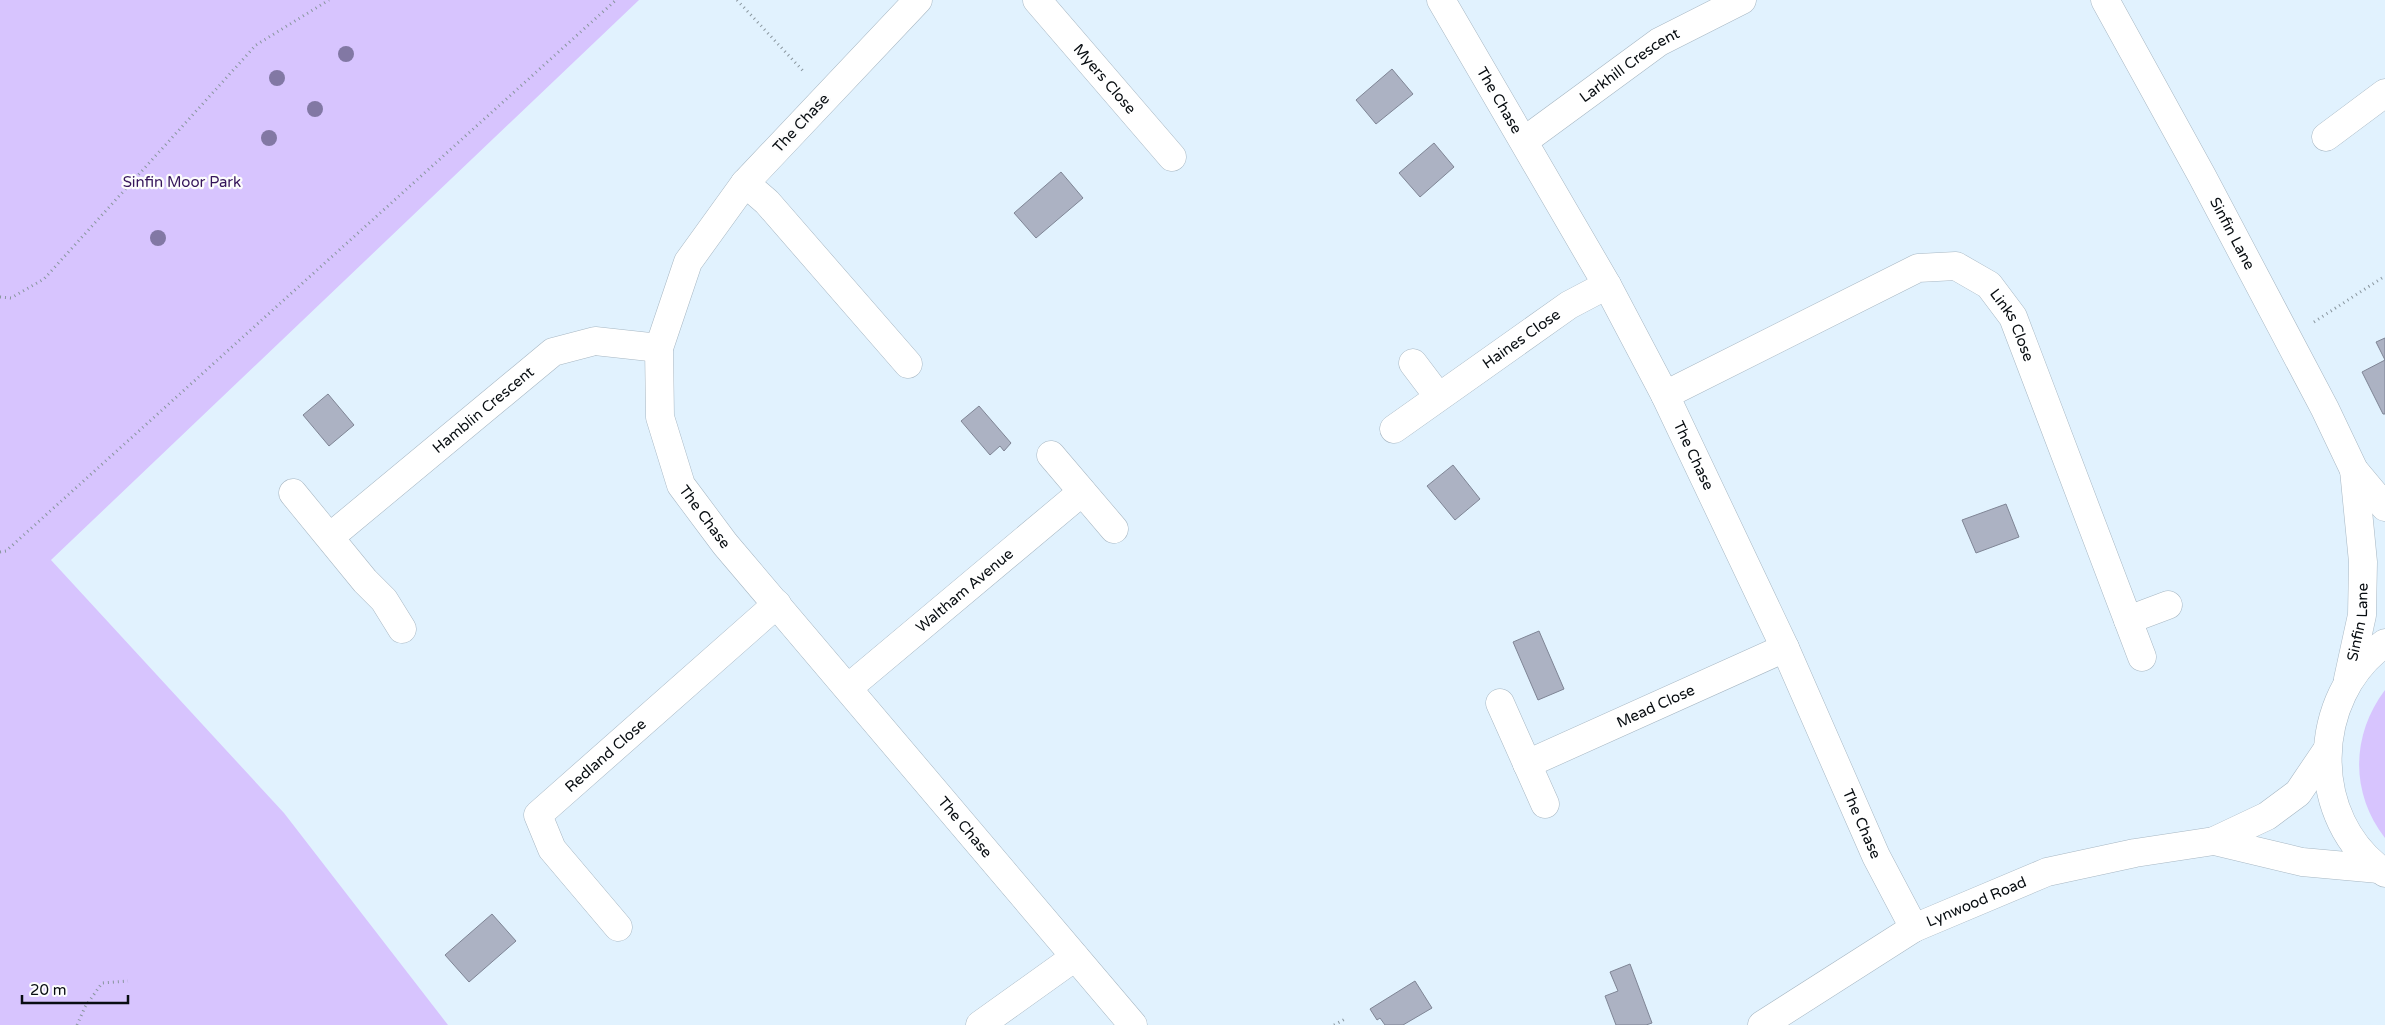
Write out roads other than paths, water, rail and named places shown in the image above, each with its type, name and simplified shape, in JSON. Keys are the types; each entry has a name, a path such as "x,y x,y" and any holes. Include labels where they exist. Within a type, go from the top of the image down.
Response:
{"street":[{"name":"The Chase","path":"918,0 745,183 688,262 659,348 660,416 681,485 724,544 777,604 1103,992 1133,1025"},
{"name":"Myers Close","path":"1037,0 1172,157"},
{"name":"The Chase","path":"1442,0 1607,285 1665,396 1785,648 1876,856 1914,928"},
{"name":"Larkhill Crescent","path":"1524,141 1659,42 1742,0"},
{"name":"Sinfin Lane","path":"2105,0 2197,168 2354,470 2385,507"},
{"path":"2326,137 2385,93"},
{"path":"745,183 766,202 908,364"},
{"name":"Links Close","path":"1665,396 1918,268 1956,266 1989,285 2013,317 2142,657"},
{"name":"Haines Close","path":"1394,429 1569,305 1607,285"},
{"name":"Hamblin Crescent","path":"330,536 553,352 595,341 659,348"},
{"path":"1413,363 1438,396"},
{"path":"1051,455 1114,529"},
{"name":"Sinfin Lane","path":"2347,684 2362,615 2363,562 2354,470"},
{"name":"Waltham Avenue","path":"848,688 1082,492"},
{"path":"293,493 365,581 384,600 402,629"},
{"name":"Redland Close","path":"618,928 552,849 538,815 777,604"},
{"path":"2128,620 2168,605"},
{"name":"Sinfin Lane","path":"2382,871 2358,847 2339,816 2330,788 2327,750 2336,705 2347,684 2361,664 2385,643"},
{"name":"Mead Close","path":"1527,764 1785,648"},
{"path":"1500,703 1545,804"},
{"name":"Lynwood Road","path":"1762,1025 1914,928 2046,872 2135,853 2214,841 2267,816 2298,793 2327,750"},
{"name":"Lynwood Road","path":"2214,841 2302,862 2382,871"},
{"path":"980,1025 1075,957"}],"park label":[{"name":"Sinfin Moor Park","path":"182,182"}]}
